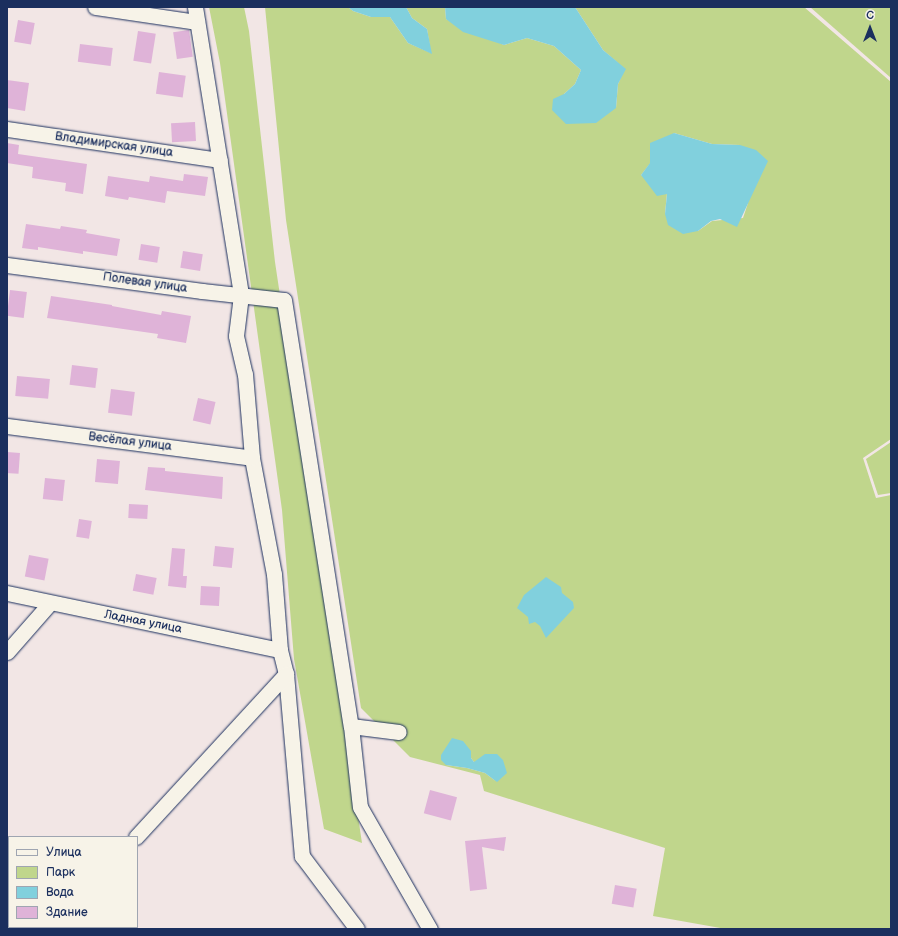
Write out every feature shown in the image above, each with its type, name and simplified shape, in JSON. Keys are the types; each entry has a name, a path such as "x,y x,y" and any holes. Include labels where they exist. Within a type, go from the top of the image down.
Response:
{"street":[{"path":"95,7 197,22"},
{"path":"195,7 241,295 236,336 245,374 252,458 274,574 280,650 286,674 302,856 357,929"},
{"name":"Владимирская улица","path":"7,129 220,160"},
{"name":"Полевая улица","path":"7,264 284,300 351,726"},
{"name":"Весёлая улица","path":"7,426 252,458"},
{"name":"Ладная улица","path":"7,593 280,650"},
{"path":"7,652 50,603"},
{"path":"137,836 286,674"},
{"path":"399,732 351,726 360,807 430,929"}],"green space":[{"path":"209,7 244,7 249,31 275,262 362,843 324,829 294,659 282,510 220,63"},
{"path":"265,7 348,7 353,11 371,17 390,17 408,43 431,53 427,29 412,18 406,7 445,7 446,19 504,45 527,38 554,46 581,70 575,84 564,94 616,108 618,84 625,69 603,50 575,7 804,7 891,82 891,439 863,458 876,498 891,495 891,929 726,929 653,916 665,848 484,791 480,775 410,757 361,708 286,220","holes":["674,133 712,144 740,145 748,203 743,218 712,221 698,231 665,214 667,193 641,175","471,751 471,758 474,762 497,782 485,773 467,768 446,765"]},
{"path":"810,7 891,7 891,78"},
{"path":"891,442 891,493 878,495 866,459"}],"water":[{"path":"348,7 406,7 412,18 427,29 432,54 408,43 390,17 371,17 353,11"},
{"path":"445,7 575,7 603,50 626,69 618,84 616,108 596,123 566,124 552,110 553,99 564,94 575,84 581,70 554,46 527,38 504,45 463,32 446,19"},
{"path":"674,133 712,144 740,145 756,150 768,161 737,227 720,219 711,221 698,231 683,234 668,225 665,214 667,194 657,196 641,175 650,163 650,143"},
{"path":"546,577 561,587 562,593 573,602 574,608 546,638 540,626 535,622 529,624 528,617 517,608 524,595"},
{"path":"452,738 463,741 471,751 471,758 474,762 485,754 497,754 503,760 507,773 497,782 485,773 467,768 446,765 441,760 441,755"}],"building":[{"path":"18,20 35,23 31,45 14,42"},
{"path":"189,30 193,57 177,59 173,32"},
{"path":"138,31 156,34 151,63 133,61"},
{"path":"80,44 113,48 111,66 78,62"},
{"path":"159,72 186,76 183,98 156,94"},
{"path":"7,80 29,83 25,111 7,108"},
{"path":"195,122 196,141 172,142 171,123"},
{"path":"7,143 19,145 18,154 87,164 83,194 65,191 66,183 32,178 33,167 7,163"},
{"path":"184,174 208,177 205,196 167,191 165,203 129,197 128,200 105,196 108,176 149,182 150,176 183,181"},
{"path":"26,224 60,229 61,226 87,230 86,233 120,239 117,256 83,251 83,254 38,247 38,250 22,248"},
{"path":"141,244 160,247 157,263 138,260"},
{"path":"183,251 203,254 200,271 180,268"},
{"path":"10,290 27,292 24,318 7,316"},
{"path":"51,296 112,305 161,315 162,311 191,316 186,343 157,338 158,334 47,318"},
{"path":"72,365 98,368 95,388 70,385"},
{"path":"17,376 50,379 48,399 15,396"},
{"path":"111,389 135,392 132,416 108,413"},
{"path":"198,398 216,402 210,424 193,420"},
{"path":"7,452 20,453 19,474 7,473"},
{"path":"97,459 120,461 118,484 95,482"},
{"path":"148,467 165,468 165,471 223,477 222,499 145,490"},
{"path":"45,478 65,480 63,501 43,499"},
{"path":"129,504 148,505 147,519 128,518"},
{"path":"79,519 92,521 89,539 76,537"},
{"path":"215,546 234,548 232,568 213,566"},
{"path":"172,548 185,549 183,576 187,576 186,588 168,586"},
{"path":"29,555 49,559 44,580 25,577"},
{"path":"136,574 157,578 153,595 133,591"},
{"path":"201,586 220,587 219,606 200,605"},
{"path":"430,790 457,797 451,820 424,813"},
{"path":"506,837 504,851 482,847 487,889 470,891 465,841"},
{"path":"615,885 637,889 633,908 612,904"}]}
